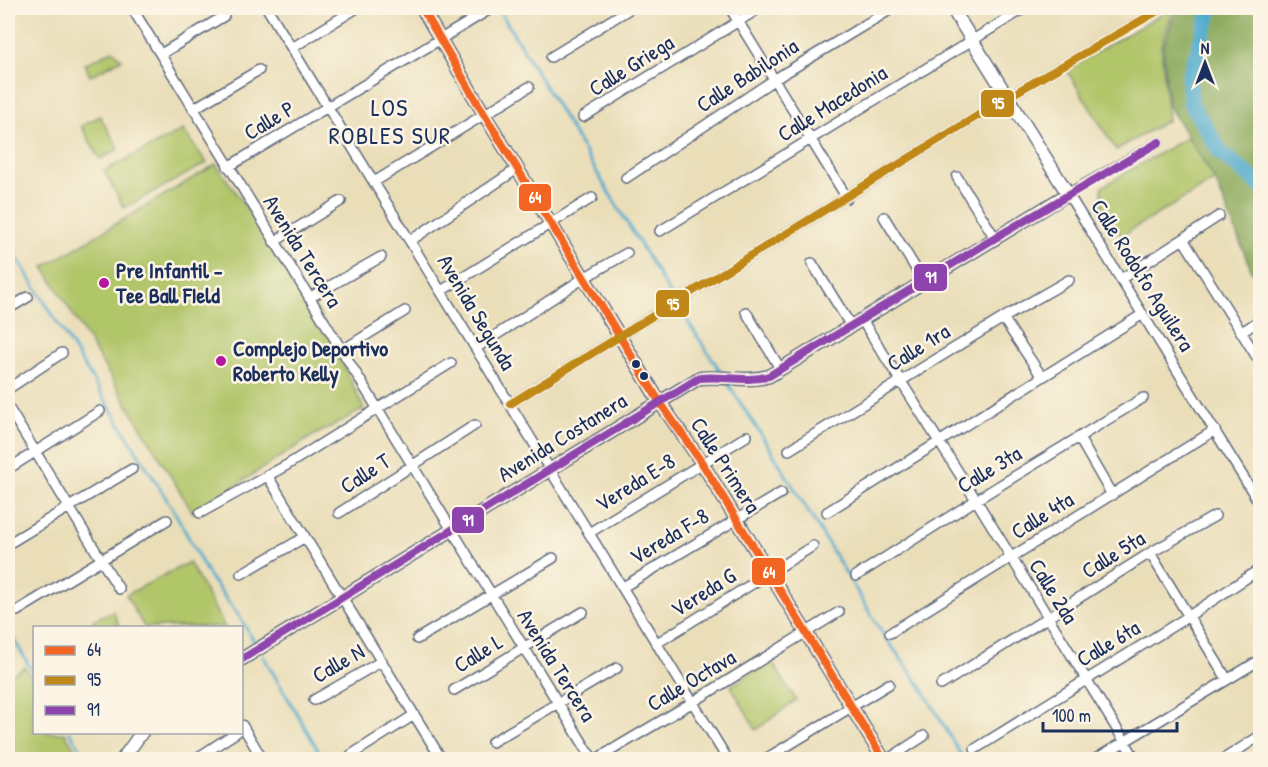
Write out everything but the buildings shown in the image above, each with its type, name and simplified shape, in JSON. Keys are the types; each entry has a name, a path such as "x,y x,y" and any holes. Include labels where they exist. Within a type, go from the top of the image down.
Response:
{"street":[{"name":"Avenida Tercera","path":"132,8 490,594 594,759"},
{"name":"Avenida Segunda","path":"267,8 728,759"},
{"path":"292,48 357,8"},
{"name":"Calle Primera","path":"422,8 659,401 702,463 886,759"},
{"name":"Calle P","path":"228,167 492,8"},
{"path":"551,57 631,8"},
{"path":"730,8 847,198"},
{"name":"Calle Griega","path":"584,117 760,8"},
{"name":"Calle Babilonia","path":"626,178 775,78 892,8"},
{"name":"Calle Rodolfo Aguilera","path":"952,8 1260,504"},
{"name":"Calle Macedonia","path":"660,231 1025,8"},
{"path":"510,404 1008,97 1162,8"},
{"path":"160,54 224,16"},
{"path":"193,109 259,70"},
{"path":"374,182 529,87"},
{"path":"1068,194 1159,142"},
{"path":"410,241 517,169"},
{"path":"957,177 995,238"},
{"name":"Avenida Costanera","path":"243,658 699,378 715,376 759,380 781,370 1068,194"},
{"path":"441,291 592,198"},
{"path":"274,242 341,201"},
{"path":"1121,279 1219,216"},
{"path":"884,217 924,282"},
{"path":"1183,239 1260,362"},
{"path":"476,348 627,253"},
{"path":"309,298 381,256"},
{"name":"Calle 2da","path":"812,263 900,381 1136,759"},
{"name":"Calle 1ra","path":"789,450 1069,280"},
{"path":"8,309 28,297"},
{"path":"341,351 405,311"},
{"path":"746,312 781,370"},
{"path":"827,512 1143,314"},
{"path":"1003,318 1042,377"},
{"path":"1242,332 1260,320"},
{"path":"8,389 62,353"},
{"path":"201,513 451,363"},
{"name":"Calle 3ta","path":"856,576 1143,398"},
{"path":"8,407 119,589"},
{"path":"8,469 100,411"},
{"name":"Calle T","path":"339,513 475,425"},
{"name":"Calle 4ta","path":"890,633 1215,430"},
{"name":"Vereda E-8","path":"590,533 747,436"},
{"path":"1079,438 1112,495"},
{"path":"8,544 132,468"},
{"path":"267,475 442,759"},
{"name":"Vereda F-8","path":"623,587 781,493"},
{"name":"Calle 5ta","path":"941,684 1215,516"},
{"path":"17,610 167,520"},
{"path":"241,574 304,537"},
{"name":"Vereda G","path":"657,644 813,546"},
{"path":"1150,554 1227,679"},
{"path":"417,639 552,558"},
{"name":"Calle 6ta","path":"975,748 1189,616 1260,569"},
{"name":"Calle L","path":"454,690 584,612"},
{"name":"Calle Octava","path":"594,759 693,702 839,612"},
{"path":"1094,759 1260,660"},
{"name":"Calle N","path":"314,700 382,661"},
{"path":"492,742 617,668"},
{"path":"764,759 889,684"},
{"path":"351,755 414,715"},
{"path":"243,732 263,759"},
{"path":"123,759 141,734"},
{"path":"194,759 233,734"},
{"path":"886,759 924,736"},
{"path":"1222,759 1260,736"}],"green space":[{"path":"1173,8 1161,45 1168,120 1116,150 1066,69"},
{"path":"1176,8 1260,8 1260,271 1252,272 1215,180 1168,105 1163,46"},
{"path":"113,50 122,59 90,76 85,64"},
{"path":"100,116 119,149 100,159 81,126"},
{"path":"183,130 207,163 124,208 104,171"},
{"path":"1189,136 1215,180 1121,236 1102,205 1102,187"},
{"name":"Complejo Deportivo Roberto Kelly","path":"216,164 319,313 364,409 311,437 193,513 44,267"},
{"path":"189,562 224,626 143,626 126,595"},
{"path":"113,611 120,626 96,626 93,620"},
{"path":"771,660 796,700 756,730 731,686"},
{"path":"25,667 33,681 33,734 66,734 81,759 8,759 8,677"}],"waterway":[{"path":"498,8 670,294 722,374"},
{"path":"1211,8 1189,78 1191,104 1221,153 1260,185"},
{"path":"8,243 177,516 209,576 239,616 255,643"},
{"path":"727,382 883,634 922,688 964,760"},
{"path":"8,629 33,672"},
{"path":"263,656 324,760"},
{"path":"71,734 87,760"}],"transit line":[{"name":"64","path":"422,8 659,401 702,463 884,760"},
{"name":"95","path":"510,404 1008,97 1163,8"},
{"name":"91","path":"243,658 699,378 752,379 769,376 995,238 1159,142"}],"place":[{"name":"Pre Infantil - Tee Ball FIeld","path":"104,283"},
{"name":"Complejo Deportivo Roberto Kelly","path":"221,361"}],"district":[{"name":"LOS ROBLES SUR","path":"390,121"}]}
